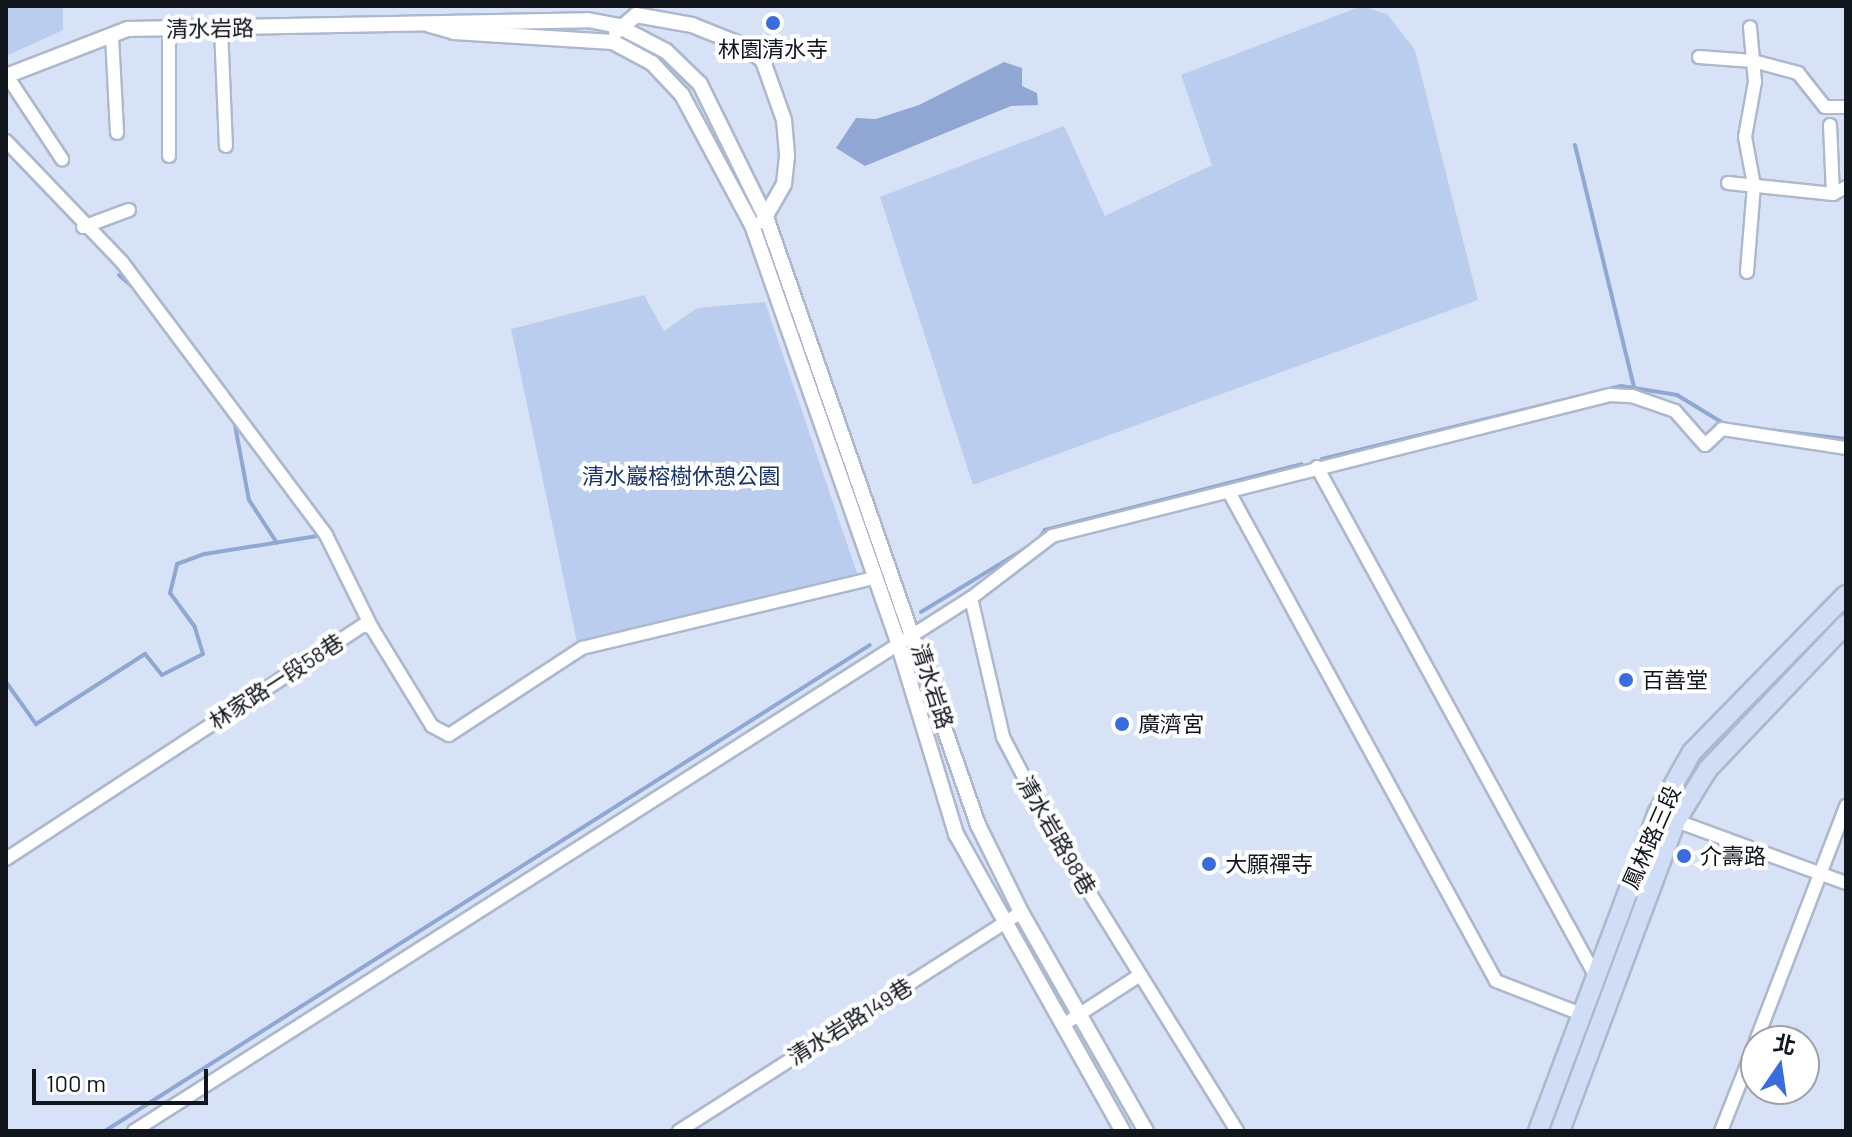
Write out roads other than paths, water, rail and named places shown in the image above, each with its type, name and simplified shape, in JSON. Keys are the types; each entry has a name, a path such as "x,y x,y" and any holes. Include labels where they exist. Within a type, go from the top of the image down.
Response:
{"main road":[{"name":"鳳林路三段","path":"1538,1131 1657,814 1692,752 1846,595"},
{"name":"鳳林路三段","path":"1560,1131 1676,821 1708,769 1846,624"}],"street":[{"name":"清水岩路","path":"618,26 636,15 692,25 747,47 763,61 784,120 787,156 784,184 767,220"},
{"name":"清水岩路","path":"6,76 128,29 588,20 618,26 666,51 700,84 767,220 915,633 978,825 1021,912 1146,1131"},
{"name":"清水岩路","path":"422,23 454,32 613,42 652,63 682,95 752,225 898,643 956,834 1123,1131"},
{"path":"613,42 618,26"},
{"path":"1747,272 1754,185 1745,137 1755,82 1750,27"},
{"path":"221,28 226,146"},
{"path":"169,29 169,156"},
{"path":"112,36 117,133"},
{"path":"1699,57 1753,61 1798,73 1825,107 1846,107"},
{"path":"6,76 62,159"},
{"path":"1830,125 1833,194"},
{"path":"6,141 83,227 122,262 326,535 372,628"},
{"path":"1728,183 1833,194 1846,187"},
{"path":"83,227 129,210"},
{"path":"752,225 767,220"},
{"path":"134,1131 971,598 1052,536 1610,395 1632,396 1675,411 1705,445 1722,429 1846,448"},
{"path":"1317,467 1595,975"},
{"path":"1229,492 1496,981 1581,1014"},
{"name":"林家路一段58巷","path":"6,859 241,701 364,625 372,628 432,726 449,735 582,648 874,578"},
{"name":"清水岩路98巷","path":"971,598 1003,737 1058,842 1237,1131"},
{"path":"1763,1025 1846,806"},
{"path":"1657,814 1846,883"},
{"name":"清水岩路149巷","path":"679,1131 1021,912"},
{"path":"1063,1025 1140,975"},
{"path":"1721,1131 1740,1083"}],"waterway":[{"path":"1575,145 1634,387"},
{"path":"119,275 135,289"},
{"path":"1322,459 1621,386 1677,395 1728,426"},
{"path":"234,420 249,500 277,543"},
{"path":"1753,428 1846,439"},
{"path":"1036,543 1045,530 1302,464"},
{"path":"6,682 36,724 145,654 162,675 203,654 195,627 170,593 177,564 205,554 323,535"},
{"path":"921,612 1028,547"},
{"path":"105,1131 870,645"}],"place":[{"name":"林園清水寺","path":"773,23"},
{"name":"百善堂","path":"1626,680"},
{"name":"廣濟宮","path":"1122,724"},
{"name":"介壽路","path":"1684,856"},
{"name":"大願禪寺","path":"1209,864"}],"park label":[{"name":"清水巖榕樹休憩公園","path":"681,476"}]}
